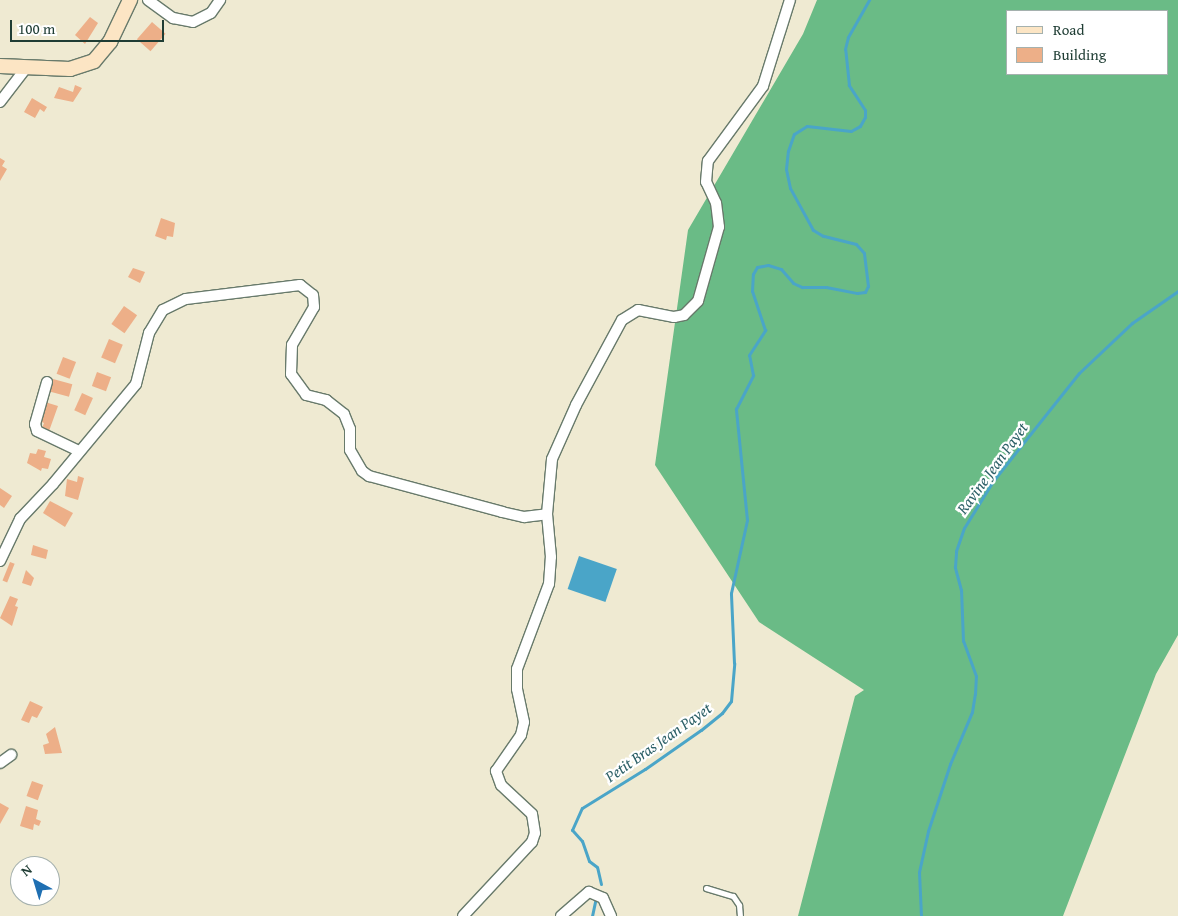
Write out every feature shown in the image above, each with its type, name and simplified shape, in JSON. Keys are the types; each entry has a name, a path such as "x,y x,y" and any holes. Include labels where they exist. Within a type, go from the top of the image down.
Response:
{"street":[{"path":"0,66 70,69 94,61 110,42 130,0"},
{"path":"148,0 173,18 192,22 211,13 220,0"},
{"path":"464,916 532,842 535,833 532,814 501,785 496,770 521,735 524,722 517,689 517,669 549,584 547,514 552,459 576,405 622,320 638,310 674,317 684,315 698,301 719,227 716,203 706,182 708,161 763,86 790,0"},
{"path":"0,102 26,68"},
{"path":"0,561 20,518 136,384 149,333 162,310 186,299 280,286 305,287 313,295 314,306 292,345 291,374 306,395 326,400 344,414 350,429 350,450 362,471 369,476 502,512 524,516 547,514"},
{"path":"47,382 35,424 37,431 79,451"},
{"path":"0,763 11,755"},
{"path":"561,916 589,892 603,898 611,916"}],"lane":[{"path":"706,888 733,896 739,905 740,916"}],"green space":[{"path":"817,0 1178,0 1178,635 1156,674 1063,916 798,916 855,696 864,690 759,622 655,465 688,230 803,34"}],"water":[{"path":"579,556 617,569 605,602 568,589"}],"building":[{"path":"90,17 98,23 85,44 75,35"},
{"path":"152,22 166,34 150,51 137,39"},
{"path":"75,85 82,88 73,102 54,98 59,87 73,92"},
{"path":"32,98 47,107 44,112 40,109 35,118 24,112"},
{"path":"0,158 5,161 2,166 7,169 0,181"},
{"path":"161,218 175,223 173,237 167,236 166,240 155,236"},
{"path":"133,268 145,272 140,283 128,277"},
{"path":"124,306 137,315 124,333 111,324"},
{"path":"109,339 123,345 115,363 101,357"},
{"path":"63,357 76,362 70,379 57,374"},
{"path":"97,372 111,377 106,391 92,386"},
{"path":"53,379 72,384 69,397 50,392"},
{"path":"82,393 93,398 85,415 74,410"},
{"path":"45,402 58,406 48,434 41,431 44,423 37,420"},
{"path":"38,449 46,451 44,457 51,459 48,469 42,468 41,471 27,463 30,453 36,454"},
{"path":"78,476 84,478 78,500 65,496 67,479 77,482"},
{"path":"0,488 12,496 4,508 0,505"},
{"path":"50,501 73,513 65,527 43,513"},
{"path":"33,545 48,550 46,559 31,555"},
{"path":"10,562 15,564 7,582 3,581"},
{"path":"26,570 34,578 31,586 22,583"},
{"path":"10,596 18,599 15,606 18,607 12,626 0,618"},
{"path":"30,701 43,707 37,718 32,716 29,723 21,720"},
{"path":"55,727 62,753 45,754 43,745 49,743 46,734"},
{"path":"32,781 43,785 38,800 27,796"},
{"path":"0,803 9,808 0,824"},
{"path":"26,806 38,810 36,819 41,821 39,826 34,824 33,830 20,826"}],"waterway":[{"name":"Petit Bras Jean Payet","path":"601,884 597,867 589,861 582,841 572,830 582,808 645,769 701,730 722,713 731,701 734,663 731,593 747,520 736,409 753,375 749,355 765,330 752,291 753,274 757,267 768,265 781,269 793,283 802,287 826,287 857,293 865,292 868,286 864,253 856,244 823,236 813,230 790,188 786,169 788,151 794,134 807,126 851,131 860,126 865,117 865,110 849,85 845,49 848,37 869,0"},
{"name":"Ravine Jean Payet","path":"921,916 919,872 928,831 950,764 972,712 975,694 976,676 963,641 961,590 955,567 956,551 964,528 993,481 1079,373 1132,323 1178,291"},
{"name":"Petit Bras Jean Payet","path":"592,916 596,897"}]}
